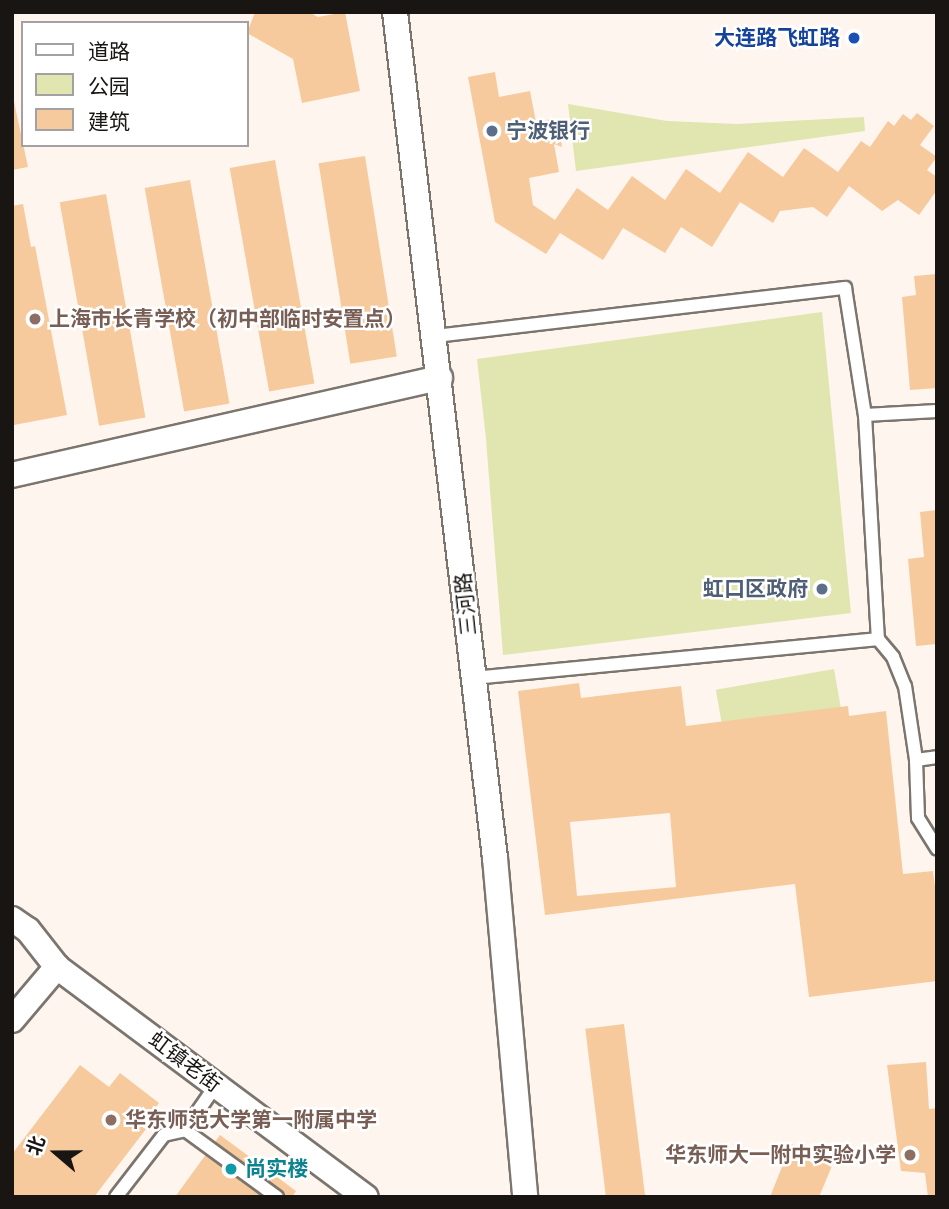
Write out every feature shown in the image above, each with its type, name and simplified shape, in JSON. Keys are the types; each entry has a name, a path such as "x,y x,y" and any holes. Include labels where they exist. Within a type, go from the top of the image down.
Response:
{"street":[{"name":"三河路","path":"395,12 495,858 525,1197"},
{"path":"12,475 440,379"},
{"name":"虹镇老街","path":"12,919 28,930 57,967 366,1197"},
{"path":"12,1020 57,967"}],"lane":[{"path":"435,336 845,288 865,415 878,639 893,657 905,687 916,760 918,818 937,849"},
{"path":"865,415 937,411"},
{"path":"474,678 878,639"},
{"path":"916,760 937,757"},
{"path":"117,1197 164,1135 185,1130 216,1085"},
{"path":"185,1130 277,1197"}],"green space":[{"path":"568,104 667,121 737,124 864,117 865,131 576,171"},
{"path":"822,312 851,613 503,655 477,359"},
{"path":"834,669 841,707 723,728 716,690"}],"building":[{"path":"255,12 309,12 318,17 345,12 360,91 302,103 293,59 248,34"},
{"path":"495,72 499,97 530,91 536,122 557,118 562,147 554,144 559,172 529,178 533,205 555,220 577,188 608,210 632,176 665,200 686,169 720,193 748,152 783,177 804,148 838,172 861,141 870,147 888,121 894,126 903,114 911,120 917,113 934,126 920,145 937,157 927,170 937,177 937,190 919,215 898,200 882,211 849,186 827,217 813,207 780,211 773,223 740,202 712,247 681,227 665,253 623,228 603,260 560,233 546,254 495,222 468,77"},
{"path":"12,92 21,147 24,147 28,167 12,170"},
{"path":"365,156 397,357 350,364 319,163"},
{"path":"275,160 314,384 269,392 230,168"},
{"path":"190,180 229,404 184,412 145,188"},
{"path":"106,194 145,418 99,426 60,202"},
{"name":"上海市长青学校（初中部临时安置点）","path":"23,204 31,247 35,246 67,415 14,425 12,206"},
{"path":"937,274 937,388 910,390 902,297 916,295 914,276"},
{"path":"937,510 937,644 916,646 908,559 924,557 920,512"},
{"path":"579,683 581,698 681,686 686,726 848,706 849,716 886,711 903,874 933,871 937,902 937,981 809,997 795,884 545,915 518,691","holes":["670,813 676,887 577,896 570,822"]},
{"path":"624,1024 645,1197 606,1197 585,1029"},
{"path":"926,1062 929,1109 937,1108 937,1197 928,1197 925,1173 901,1171 887,1065"},
{"path":"80,1065 109,1087 120,1073 159,1103 141,1126 146,1129 94,1197 12,1197 12,1154"},
{"name":"尚实楼","path":"220,1135 296,1191 292,1197 175,1197"},
{"path":"791,1144 834,1161 819,1197 770,1197"}],"place":[{"name":"大连路飞虹路","path":"854,38"},
{"name":"宁波银行","path":"492,131"},
{"name":"上海市长青学校（初中部临时安置点）","path":"35,319"},
{"name":"虹口区政府","path":"822,589"},
{"name":"华东师范大学第一附属中学","path":"111,1120"},
{"name":"华东师大一附中实验小学","path":"910,1155"},
{"name":"尚实楼","path":"231,1169"}]}
